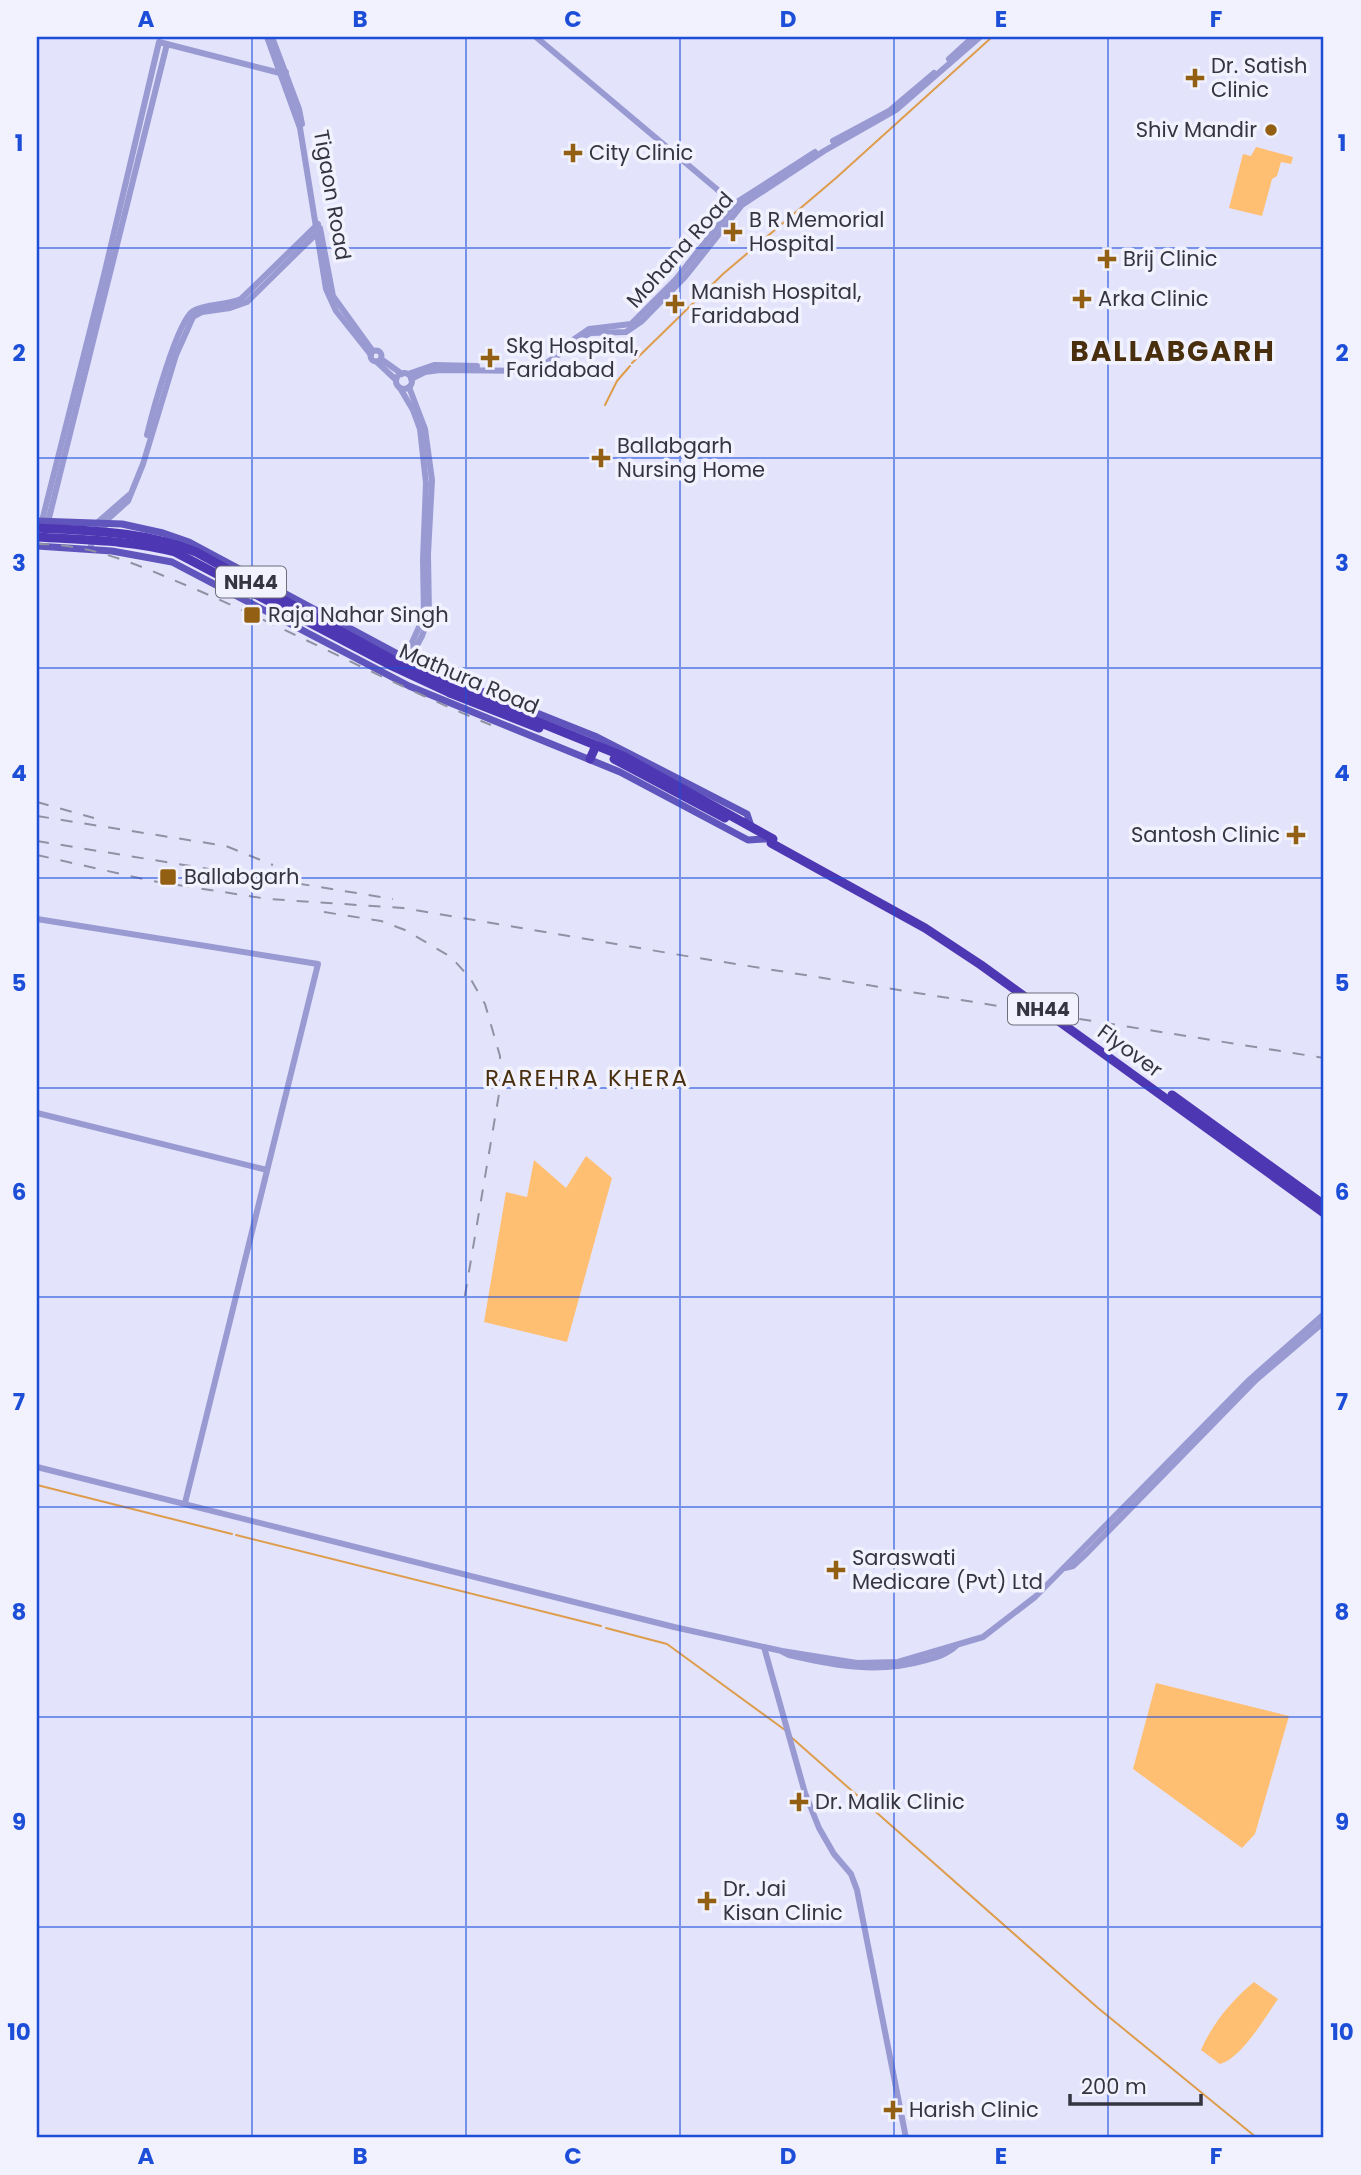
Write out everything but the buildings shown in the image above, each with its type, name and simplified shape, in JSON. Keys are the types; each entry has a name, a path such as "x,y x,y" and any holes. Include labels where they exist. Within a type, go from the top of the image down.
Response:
{"highway":[{"name":"Mathura Road","path":"41,523 136,535 174,543 450,689"},
{"name":"Mathura Road","path":"37,536 140,544 175,552 410,676 450,689 595,748 767,838"},
{"name":"Mathura Road","path":"595,748 638,760 767,838"},
{"name":"Flyover","path":"767,838 958,943 1304,1193 1324,1213"},
{"name":"NH44","path":"1304,1193 1324,1202"}],"main road":[{"path":"65,548 63,541 67,522"},
{"path":"41,523 102,522 140,527 189,542 407,659 595,748"},
{"path":"37,536 41,523"},
{"path":"41,523 37,546 139,554 173,562 410,686 595,748"}],"street":[{"name":"Tigaon Road","path":"270,37 300,128 317,230 333,296 372,353 379,352 379,360"},
{"path":"536,37 737,206"},
{"name":"Mohana Road","path":"407,376 427,366 447,364 529,367 586,330 627,326 676,279 737,206 821,148 892,108 973,37"},
{"name":"Mohana Road","path":"737,206 896,110 980,37"},
{"path":"41,523 163,43 283,73"},
{"name":"Tigaon Road","path":"283,73 299,109 317,230"},
{"path":"92,550 102,522 126,498 165,372 188,316 200,308 241,299 317,230"},
{"path":"379,360 407,376 425,429 431,470 423,560 424,616 407,659"},
{"path":"379,360 396,380 421,429 429,497"},
{"path":"396,380 407,376"},
{"path":"400,388 409,387"},
{"path":"37,919 318,964 185,1503"},
{"path":"37,1113 267,1170"},
{"path":"37,1467 674,1627 782,1651 789,1655 883,1669 932,1658 983,1637 1035,1597 1248,1381 1324,1314"},
{"path":"1065,1568 1073,1566 1095,1545 1256,1380 1324,1322"},
{"path":"764,1647 805,1793 819,1828 837,1859 851,1874 857,1890 906,2138"}],"shaded area":[{"path":"1256,147 1293,157 1291,164 1281,162 1277,176 1272,179 1262,216 1229,208 1243,154 1251,156"},
{"path":"586,1156 612,1178 567,1342 484,1322 506,1192 527,1197 534,1160 566,1188"},
{"path":"1156,1683 1289,1716 1255,1834 1242,1848 1133,1769"},
{"path":"1254,1982 1278,1999 1245,2046 1220,2064 1201,2050 1223,2013"}],"waterway":[{"path":"632,363 723,274 836,178 992,37"},
{"path":"605,405 617,381 630,366"},
{"path":"37,1485 232,1534"},
{"path":"236,1535 601,1626"},
{"path":"606,1628 667,1644 785,1730"},
{"path":"791,1737 1098,2008 1257,2138"}],"railway":[{"path":"37,544 99,552 156,573 491,725"},
{"path":"37,802 94,818"},
{"path":"37,816 226,846 273,865"},
{"path":"37,841 393,899"},
{"path":"37,855 152,881 268,899 403,908 1324,1058"},
{"path":"324,912 381,921 405,930 451,957 470,978 485,1004 500,1056 499,1094 464,1301"}],"place":[{"name":"Dr. Satish Clinic","path":"1195,78"},
{"name":"Shiv Mandir","path":"1271,130"},
{"name":"City Clinic","path":"573,153"},
{"name":"B R Memorial Hospital","path":"733,232"},
{"name":"Brij Clinic","path":"1107,259"},
{"name":"Arka Clinic","path":"1082,299"},
{"name":"Manish Hospital, Faridabad","path":"675,304"},
{"name":"Skg Hospital, Faridabad","path":"490,358"},
{"name":"Ballabgarh Nursing Home","path":"601,458"},
{"name":"Raja Nahar Singh","path":"252,615"},
{"name":"Santosh Clinic","path":"1296,835"},
{"name":"Ballabgarh","path":"168,877"},
{"name":"Saraswati Medicare (Pvt) Ltd","path":"836,1570"},
{"name":"Dr. Malik Clinic","path":"799,1802"},
{"name":"Dr. Jai Kisan Clinic","path":"707,1901"},
{"name":"Harish Clinic","path":"893,2110"}],"district":[{"name":"BALLABGARH","path":"1173,351"},
{"name":"RAREHRA KHERA","path":"587,1078"}]}
